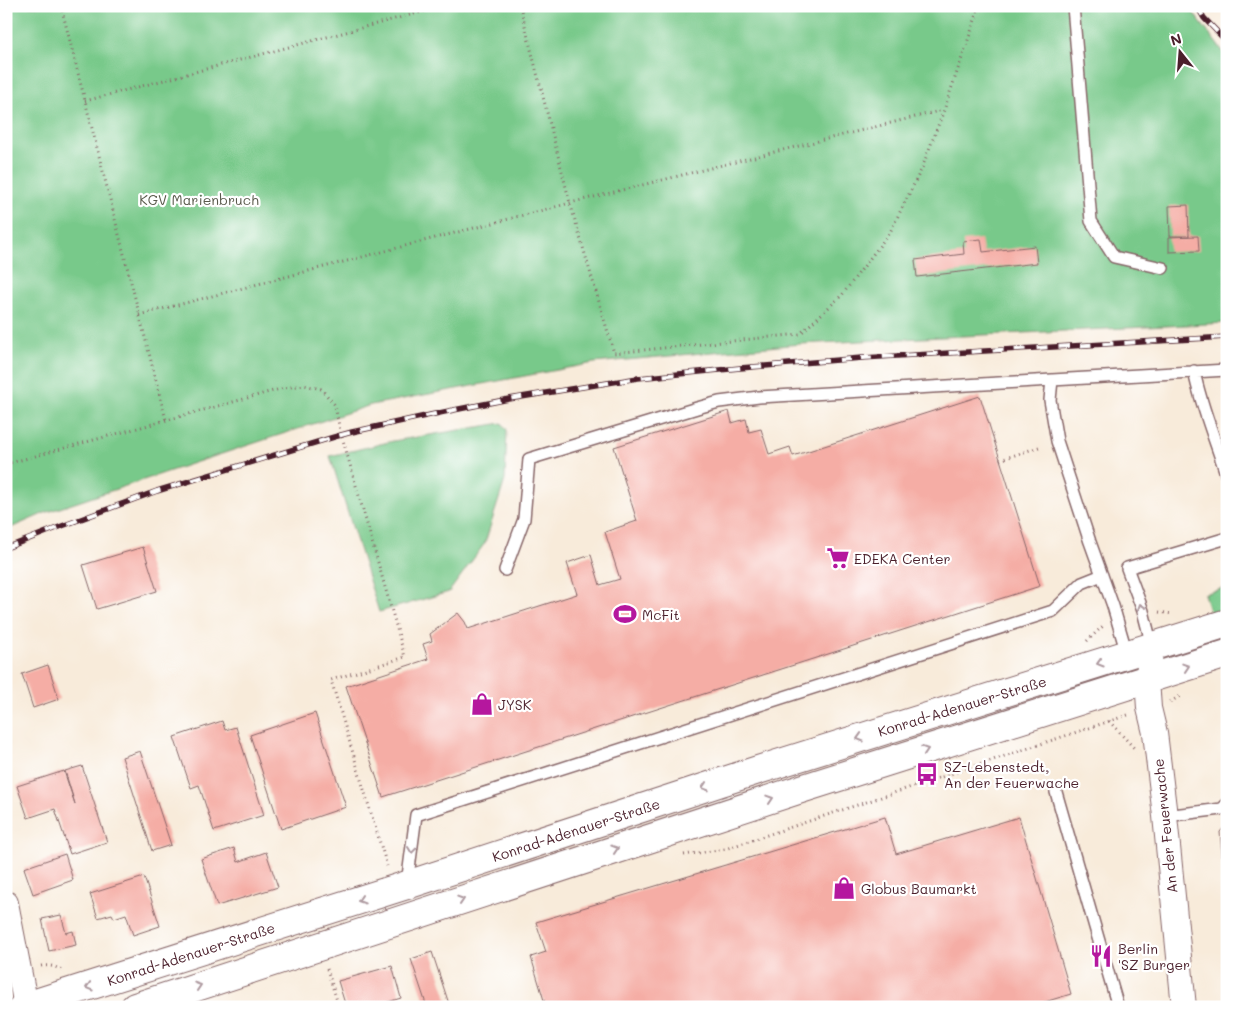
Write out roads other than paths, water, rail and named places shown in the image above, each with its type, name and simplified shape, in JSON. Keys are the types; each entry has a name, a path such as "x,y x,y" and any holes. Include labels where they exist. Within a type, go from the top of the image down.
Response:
{"street":[{"name":"Konrad-Adenauer-Straße","path":"6,903 25,1007 398,878 758,770 1227,623"},
{"name":"An der Feuerwache","path":"1152,646 1147,680 1149,708 1165,816 1184,1007"},
{"path":"1126,654 1147,680"},
{"path":"135,1007 792,792 1227,654"}],"lane":[{"path":"1072,6 1092,221 1114,257 1163,268"},
{"path":"505,570 524,519 529,459 688,410 719,402 759,397 1227,370"},
{"path":"1194,371 1198,392 1227,477"},
{"path":"1052,380 1050,400 1057,441 1113,606 1126,654"},
{"path":"1152,646 1143,611 1127,568 1227,538"},
{"path":"398,878 416,815 1053,611 1082,583 1102,575"},
{"path":"1056,792 1118,1007"},
{"path":"1165,816 1222,809 1227,804"}],"railway":[{"path":"1197,6 1204,18 1227,42"},
{"path":"6,548 157,491 334,437 509,399 638,378 740,368 862,358 1227,337"}],"place":[{"name":"EDEKA Center","path":"838,558"},
{"name":"McFit","path":"625,614"},
{"name":"JYSK","path":"482,704"},
{"name":"SZ-Lebenstedt, An der Feuerwache","path":"927,774"},
{"name":"Globus Baumarkt","path":"844,888"},
{"name":"Berlin 'SZ Burger","path":"1101,956"}],"park label":[{"name":"KGV Marienbruch","path":"199,199"}]}
